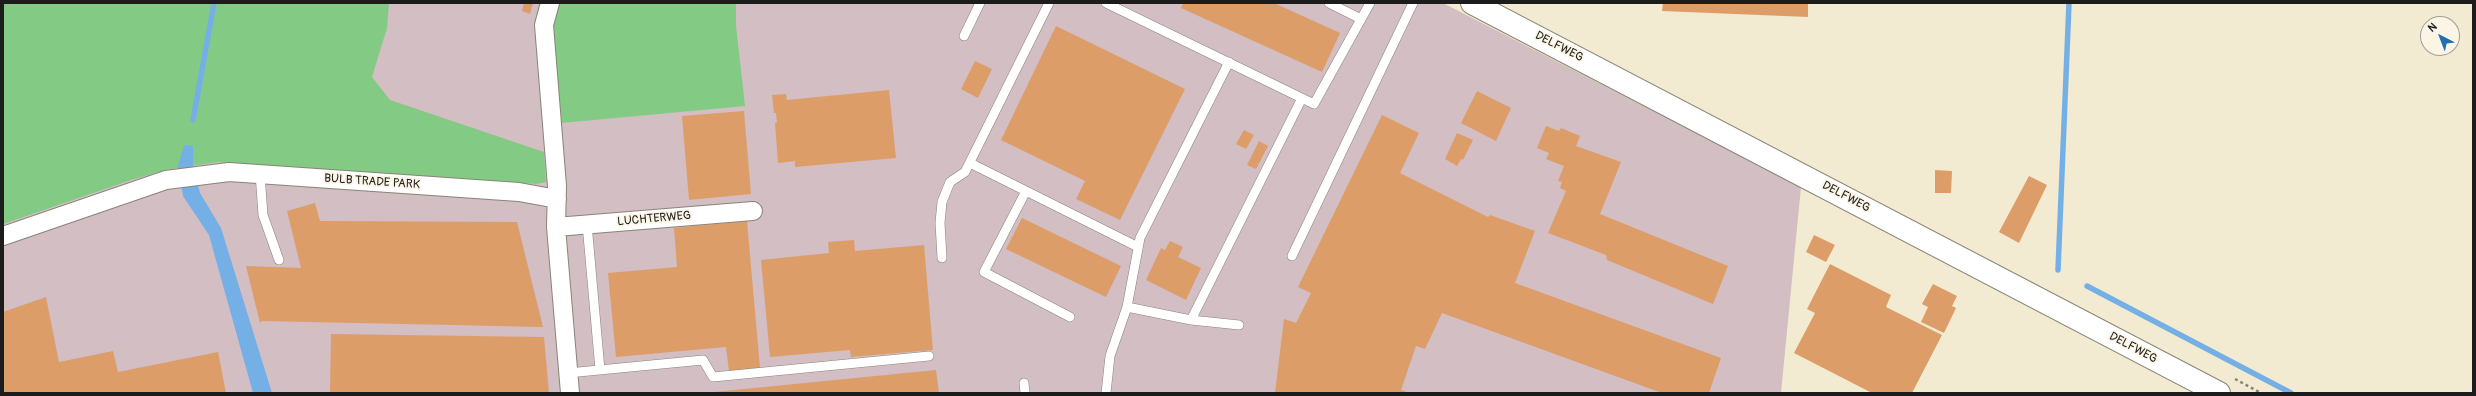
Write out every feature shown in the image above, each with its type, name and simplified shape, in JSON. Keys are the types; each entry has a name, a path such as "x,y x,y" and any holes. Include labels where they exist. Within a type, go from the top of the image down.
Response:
{"main road":[{"name":"DELFWEG","path":"1472,3 2219,393"}],"street":[{"path":"550,3 544,25 557,186 556,227 570,393"},
{"name":"BULB TRADE PARK","path":"3,236 166,180 229,172 519,192 556,199"},
{"name":"LUCHTERWEG","path":"556,227 753,211"}],"lane":[{"path":"964,36 980,3"},
{"path":"942,258 940,223 942,202 950,182 966,172 1049,3"},
{"path":"1106,3 1314,104 1370,3"},
{"path":"1329,3 1361,19"},
{"path":"1292,256 1413,3"},
{"path":"1106,393 1110,356 1127,307 1140,238 1229,62"},
{"path":"1191,320 1302,98"},
{"path":"970,163 1138,247"},
{"path":"260,174 263,215 279,260"},
{"path":"1026,191 984,272 1070,317"},
{"path":"587,224 600,370"},
{"path":"1127,307 1191,320 1239,325"},
{"path":"568,373 702,360 713,376 929,356"},
{"path":"1024,383 1025,393"}],"shaded area":[{"path":"3,3 1443,3 1801,187 1781,393 3,393"}],"green space":[{"path":"3,3 389,3 387,28 372,77 390,100 544,152 546,182 537,184 218,162 165,170 131,180 3,224"},
{"path":"558,3 736,3 736,26 745,106 561,123 551,32"}],"water":[{"path":"184,145 193,146 193,166 200,193 221,228 272,393 253,393 209,235 183,196 178,166"}],"building":[{"path":"524,3 533,3 530,14 522,11"},
{"path":"1183,3 1274,3 1340,33 1322,72 1181,8"},
{"path":"1663,3 1808,3 1808,17 1662,11"},
{"path":"1056,26 1185,89 1120,220 1076,199 1085,181 1001,140"},
{"path":"975,61 992,69 978,98 961,89"},
{"path":"889,90 896,158 795,167 795,161 778,163 775,123 777,123 772,95 786,94 787,100"},
{"path":"1477,91 1511,108 1496,141 1461,123"},
{"path":"744,111 751,194 689,200 682,116"},
{"path":"1382,115 1419,133 1400,173 1488,217 1490,215 1535,231 1515,283 1721,358 1709,393 1662,393 1442,313 1425,349 1416,346 1401,390 1410,393 1275,393 1284,319 1296,323 1311,293 1298,287"},
{"path":"1546,126 1559,131 1561,128 1580,136 1576,146 1621,162 1600,214 1728,266 1713,304 1607,260 1606,255 1548,233 1566,191 1560,188 1562,182 1558,181 1564,166 1546,159 1549,153 1537,148"},
{"path":"1244,130 1254,135 1246,149 1236,144"},
{"path":"1457,133 1473,140 1463,160 1461,159 1457,166 1445,159"},
{"path":"1259,141 1268,146 1256,169 1247,165"},
{"path":"1935,170 1952,171 1951,193 1935,193"},
{"path":"2029,176 2047,185 2019,243 1999,232"},
{"path":"315,203 320,221 517,222 543,327 262,321 260,323 246,266 301,268 287,211"},
{"path":"1022,218 1121,266 1106,297 1006,249"},
{"path":"747,221 760,368 729,371 726,347 616,357 608,273 677,267 674,228"},
{"path":"1814,235 1835,245 1826,262 1806,252"},
{"path":"854,240 855,251 924,245 933,350 851,357 850,350 770,357 761,260 829,253 828,242"},
{"path":"1170,241 1183,247 1178,257 1201,268 1186,300 1146,280 1161,248 1165,250"},
{"path":"1830,264 1891,295 1886,307 1942,335 1912,393 1872,393 1794,353 1815,313 1807,309"},
{"path":"1933,284 1957,296 1952,306 1956,308 1944,333 1921,322 1928,307 1922,304"},
{"path":"46,297 59,362 113,351 118,372 218,352 226,393 3,393 3,312"},
{"path":"331,334 544,337 549,393 330,393"},
{"path":"936,370 939,393 714,393 714,392"}],"waterway":[{"path":"193,120 214,3"},
{"path":"2058,270 2069,3"},
{"path":"2087,286 2291,393"}]}
